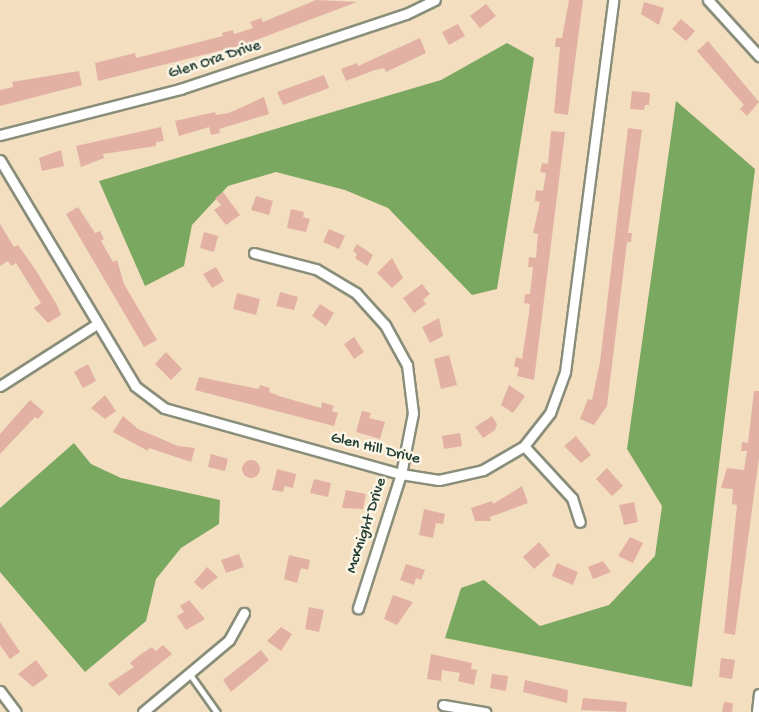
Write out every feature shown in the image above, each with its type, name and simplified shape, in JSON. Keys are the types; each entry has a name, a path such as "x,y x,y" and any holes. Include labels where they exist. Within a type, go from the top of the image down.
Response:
{"street":[{"name":"Glen Ora Drive","path":"0,135 180,89 406,15 435,0"},
{"name":"Glen Hill Drive","path":"0,160 135,386 164,408 401,474 439,480 483,470 524,446 550,413 566,372 613,0"},
{"path":"708,0 759,56"},
{"name":"McKnight Drive","path":"254,253 316,269 356,293 385,326 407,365 413,412 401,474 358,608"},
{"path":"0,386 97,324"},
{"path":"524,446 572,498 580,522"},
{"path":"143,712 229,640 244,614"},
{"path":"1,693 16,712"},
{"path":"757,712 759,694"},
{"path":"443,705 485,712"}],"lane":[{"path":"190,674 217,712"}],"green space":[{"path":"507,43 534,58 497,289 472,295 388,208 345,190 276,172 228,186 192,225 184,266 145,286 99,181 441,80"},
{"path":"676,101 755,169 692,687 445,638 461,588 484,580 540,626 609,605 655,556 662,506 627,449"},
{"path":"74,443 91,464 121,478 220,500 219,524 181,548 156,579 146,621 85,672 0,572 0,508"}],"building":[{"path":"316,0 357,2 243,45 98,81 95,63 135,53 136,58 223,36 222,33 233,30 234,34 253,28 250,22 261,18 263,22"},
{"path":"569,0 583,0 568,115 554,113 560,47 555,47 556,38 562,38"},
{"path":"644,2 664,8 659,25 641,14"},
{"path":"486,4 496,16 480,28 470,16"},
{"path":"681,19 695,31 686,41 672,29"},
{"path":"458,24 465,36 449,45 442,32"},
{"path":"420,38 426,53 386,72 384,68 375,70 346,81 341,69 357,63 358,66"},
{"path":"708,41 759,102 747,116 740,109 744,105 697,51"},
{"path":"79,71 82,85 0,106 0,90 13,87 12,82"},
{"path":"324,75 329,88 283,105 277,92"},
{"path":"632,91 650,93 649,105 645,105 644,110 630,109"},
{"path":"264,97 269,114 219,129 220,133 211,135 209,127 179,136 175,121 215,112 216,115 229,113"},
{"path":"161,127 164,141 156,142 156,146 103,154 104,158 81,167 76,146"},
{"path":"628,128 642,130 628,233 632,233 631,242 627,242 607,406 594,425 580,419 588,399 592,400 600,362"},
{"path":"551,131 565,132 534,380 517,376 519,368 514,366 516,357 522,359 530,304 524,303 525,294 530,294 533,267 528,267 529,257 536,258 538,234 533,233 540,202 535,201 536,190 543,191 546,173 540,172 542,163 548,164"},
{"path":"61,150 64,166 42,171 39,158"},
{"path":"223,192 240,215 226,225 214,210 221,205 215,198"},
{"path":"256,196 273,201 269,215 251,210"},
{"path":"78,207 95,233 100,231 104,239 101,241 113,262 117,260 124,284 157,340 144,347 66,214"},
{"path":"291,209 304,212 303,217 310,219 306,232 287,228"},
{"path":"0,224 14,247 18,245 35,269 57,305 61,315 48,323 34,308 41,303 16,263 11,266 8,261 0,266"},
{"path":"329,229 345,236 339,249 323,242"},
{"path":"204,232 218,236 214,252 200,248"},
{"path":"357,244 373,255 367,266 355,258 357,254 353,251"},
{"path":"392,258 403,278 392,288 377,273"},
{"path":"216,267 224,281 212,288 203,274"},
{"path":"422,284 430,294 423,300 426,304 414,313 403,298"},
{"path":"280,292 298,297 294,310 276,306"},
{"path":"237,293 260,299 256,315 233,309"},
{"path":"320,304 334,313 326,326 312,316"},
{"path":"439,318 443,336 430,343 422,327"},
{"path":"354,337 364,352 354,359 344,344"},
{"path":"166,352 182,369 171,380 155,364"},
{"path":"449,355 457,385 441,389 434,359"},
{"path":"88,364 96,381 83,388 74,372"},
{"path":"199,377 259,389 260,385 270,388 269,392 279,396 321,408 322,402 334,406 332,411 338,413 334,426 195,390"},
{"path":"509,385 525,396 513,413 501,405"},
{"path":"754,391 759,391 759,458 735,635 724,633 737,505 732,504 733,489 721,488 727,468 744,470 747,451 741,451 742,442 748,443"},
{"path":"105,395 116,411 105,419 91,408"},
{"path":"30,400 44,412 38,419 35,417 0,454 0,434"},
{"path":"362,411 371,413 369,418 385,422 380,439 356,432"},
{"path":"123,416 138,429 178,446 195,448 191,462 149,448 148,451 113,432"},
{"path":"492,416 497,424 495,430 483,438 475,427"},
{"path":"460,433 462,446 444,449 442,436"},
{"path":"576,436 591,455 581,463 564,446"},
{"path":"211,454 228,459 225,471 208,467"},
{"path":"247,460 255,460 260,465 258,476 247,478 242,473 242,465"},
{"path":"607,468 623,486 612,496 596,479"},
{"path":"277,469 296,474 293,488 285,486 283,492 272,490"},
{"path":"314,479 331,483 328,497 310,493"},
{"path":"522,486 528,503 490,517 491,521 475,521 471,508 492,501 493,504"},
{"path":"346,490 366,494 363,509 342,508"},
{"path":"634,502 638,522 624,525 619,505"},
{"path":"424,509 445,514 443,524 436,523 433,538 419,535"},
{"path":"630,537 643,543 633,563 618,556"},
{"path":"539,542 550,555 534,569 523,557"},
{"path":"239,554 244,567 226,573 221,560"},
{"path":"289,555 310,560 308,570 301,568 297,583 284,579"},
{"path":"603,561 611,572 593,579 588,567"},
{"path":"557,563 578,572 573,585 552,576"},
{"path":"406,564 425,570 421,580 416,578 414,585 400,580"},
{"path":"207,567 218,577 202,590 194,582"},
{"path":"393,595 413,602 397,625 384,619"},
{"path":"189,600 205,619 186,630 177,616 184,612 180,606"},
{"path":"309,607 324,610 319,632 305,629"},
{"path":"0,622 20,652 10,659 0,645"},
{"path":"281,627 292,634 281,651 267,641"},
{"path":"163,645 172,654 119,696 108,684 134,667 130,663 141,654 152,647 156,651"},
{"path":"261,650 269,660 231,692 223,680"},
{"path":"431,654 472,663 471,669 477,670 474,685 458,681 460,673 442,670 441,681 427,679"},
{"path":"721,658 735,660 732,679 719,677"},
{"path":"36,660 48,676 33,687 18,674"},
{"path":"492,674 508,676 506,691 490,688"},
{"path":"525,680 568,690 567,703 523,692"},
{"path":"583,698 627,702 626,712 581,710"},
{"path":"724,702 733,703 732,712 722,712"}]}
